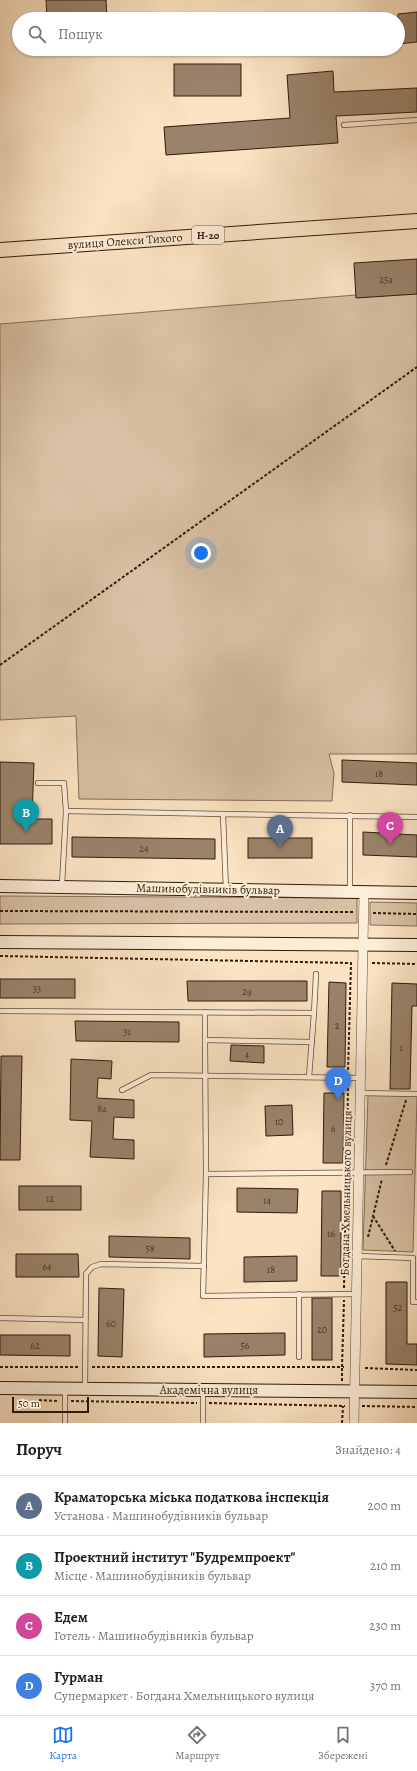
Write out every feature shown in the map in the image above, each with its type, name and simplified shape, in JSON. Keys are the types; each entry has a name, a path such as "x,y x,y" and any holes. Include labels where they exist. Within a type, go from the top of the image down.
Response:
{"main road":[{"name":"вулиця Олекси Тихого","path":"0,250 417,221"}],"street":[{"name":"Машинобудівників бульвар","path":"0,886 417,892"},
{"name":"Богдана Хмельницького вулиця","path":"354,1423 364,892"},
{"path":"0,942 417,945"},
{"name":"Академічна вулиця","path":"0,1388 417,1392"}],"lane":[{"path":"344,125 417,120"},
{"path":"38,783 64,784 66,811 62,887"},
{"path":"66,811 417,817"},
{"path":"223,814 226,890"},
{"path":"350,815 350,892"},
{"path":"309,1077 316,974"},
{"path":"0,1011 314,1013"},
{"path":"205,1012 204,1075 206,1174 203,1296 356,1294"},
{"path":"204,1040 312,1042"},
{"path":"122,1090 151,1075 360,1078"},
{"path":"360,1092 417,1094"},
{"path":"206,1174 410,1172"},
{"path":"357,1256 413,1258 413,1302 417,1302"},
{"path":"85,1389 86,1274 92,1267 101,1264 204,1266"},
{"path":"299,1294 299,1357"},
{"path":"0,1318 86,1320"},
{"path":"65,1389 65,1423"},
{"path":"203,1390 203,1423"}],"path":[{"path":"0,665 417,367"},
{"path":"0,911 363,912 417,914"},
{"path":"0,956 352,963 348,1077 342,1381"},
{"path":"370,963 417,964"},
{"path":"367,1239 383,1172 409,1094"},
{"path":"373,1216 399,1258"},
{"path":"0,1367 342,1367"},
{"path":"364,1368 417,1370"},
{"path":"36,1400 343,1406 342,1423"},
{"path":"363,1406 417,1407"}],"shaded area":[{"path":"417,290 417,754 329,754 334,773 332,801 79,799 76,716 0,720 0,324"},
{"path":"0,896 357,898 357,923 0,924"},
{"path":"370,902 417,903 417,926 370,925"},
{"path":"368,1095 417,1096 413,1252 363,1250"}],"building":[{"path":"46,0 106,0 107,12 47,12"},
{"path":"417,12 417,42 405,43 405,13"},
{"path":"174,64 241,64 241,96 174,96"},
{"path":"333,71 334,92 417,88 417,112 336,116 338,143 166,155 164,127 290,118 287,75"},
{"path":"417,259 417,294 356,298 354,263"},
{"path":"342,760 417,763 417,785 342,782"},
{"path":"0,762 34,763 32,819 52,819 52,844 0,844"},
{"path":"363,832 417,835 417,857 363,855"},
{"path":"72,837 215,839 215,859 72,857"},
{"path":"248,838 312,838 312,858 248,858"},
{"path":"0,979 75,979 75,998 0,998"},
{"path":"187,981 307,981 307,1001 188,1001"},
{"path":"329,982 346,983 345,1067 327,1067"},
{"path":"392,983 417,984 417,1006 412,1006 410,1089 390,1089"},
{"path":"75,1021 179,1022 179,1042 76,1041"},
{"path":"231,1045 264,1046 264,1063 230,1061"},
{"path":"1,1056 22,1056 20,1160 0,1160"},
{"path":"71,1059 112,1061 111,1079 98,1078 97,1098 134,1100 134,1118 114,1117 113,1139 134,1140 134,1159 90,1157 92,1121 70,1120"},
{"path":"324,1093 344,1093 343,1163 323,1163"},
{"path":"292,1105 293,1135 266,1136 265,1106"},
{"path":"19,1186 81,1186 81,1210 19,1210"},
{"path":"237,1188 298,1189 297,1213 237,1212"},
{"path":"322,1191 341,1191 341,1276 321,1276"},
{"path":"109,1236 190,1238 190,1259 109,1257"},
{"path":"16,1254 78,1254 79,1277 16,1277"},
{"path":"297,1256 297,1281 244,1282 244,1257"},
{"path":"386,1282 407,1282 407,1344 417,1344 417,1365 386,1364"},
{"path":"99,1288 124,1289 122,1357 98,1356"},
{"path":"312,1298 332,1298 332,1360 312,1360"},
{"path":"285,1333 285,1355 204,1357 204,1334"},
{"path":"0,1335 70,1335 70,1356 0,1355"}],"place":[{"name":"Проектний інститут \"Будремпроект\"","path":"26,832"},
{"name":"Едем","path":"390,845"},
{"name":"Краматорська міська податкова інспекція","path":"280,848"},
{"name":"Гурман","path":"338,1100"}]}
